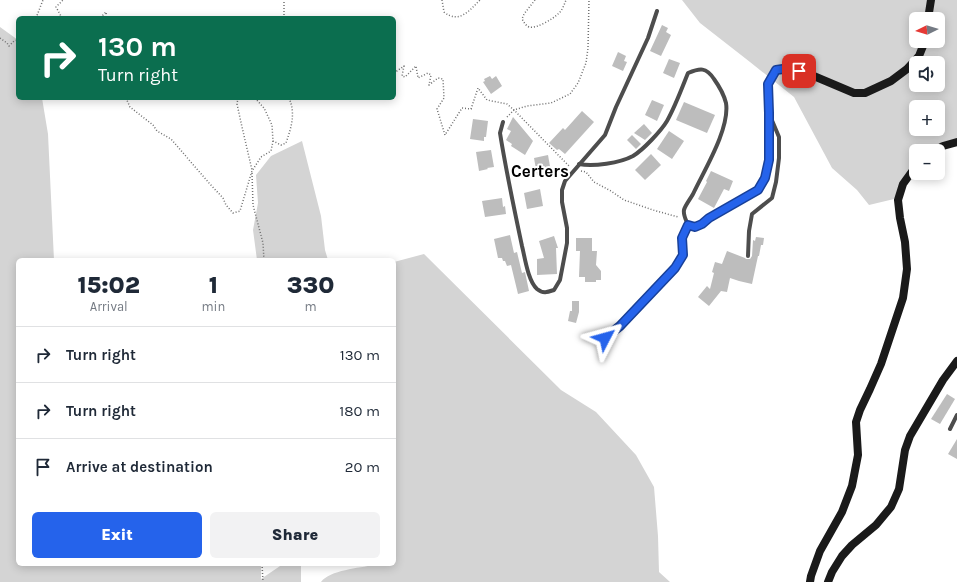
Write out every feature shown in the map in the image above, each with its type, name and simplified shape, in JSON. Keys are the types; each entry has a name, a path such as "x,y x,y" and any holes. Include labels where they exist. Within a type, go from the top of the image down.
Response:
{"main road":[{"path":"929,12 931,0"},
{"path":"688,225 695,227 702,224 709,218 758,190 765,178 769,160 768,84 776,70 790,68 809,74 854,93 865,93 891,81 907,69 919,56 922,48"},
{"path":"945,145 957,142"},
{"path":"810,582 820,551 842,512 852,486 858,455 856,422 880,364 903,298 907,269 905,242 898,200 903,184 909,176"},
{"path":"828,582 832,572 842,556 852,545 876,525 891,507 899,490 905,450 910,436 943,380 957,361"}],"street":[{"path":"503,122 500,133 528,268 533,283 538,290 546,293 554,290 560,280 567,243 567,228 562,202 562,190 565,181 605,135 616,107 648,38 657,11"},
{"path":"579,164 586,166 619,162 633,156 659,133 667,121 688,73 700,69 708,71 722,92 726,103 726,116 722,133 692,196 684,209 684,216 688,225 682,238 683,255 675,268 620,326 605,338"},
{"path":"748,256 749,231 752,214 772,198 776,182 779,158 778,137 769,113"},
{"path":"950,428 957,415"}],"path":[{"path":"37,16 44,0"},
{"path":"61,16 56,7 63,0"},
{"path":"284,0 284,16"},
{"path":"442,0 444,12 454,18 464,15 480,0"},
{"path":"535,0 524,14 522,20 529,27 535,27 545,23 558,14 563,8 566,0"},
{"path":"503,122 514,110 527,106 551,103 570,94 578,83 586,63 588,48 589,0"},
{"path":"1,38 9,46 16,40"},
{"path":"396,72 404,66 402,76 405,77 416,66 418,78 428,73 430,75 429,85 438,78 443,79 444,98 438,109 445,135 462,108 471,109 478,88 487,100 507,104 514,110 574,171 586,172 594,182 624,200 677,216 688,225"},
{"path":"127,100 130,107 153,125 156,131 172,139 223,198 226,205 233,213 240,211 252,171 261,157 271,151 273,140 272,125 264,108 257,100"},
{"path":"238,100 237,104 252,171 253,205 263,243 264,258"},
{"path":"273,140 281,145 286,143 292,122 290,100"},
{"path":"262,566 263,582"}],"shaded area":[{"path":"682,0 957,0 957,142 945,149 945,144 909,144 909,176 894,199 869,205 857,190 832,168 794,97 700,23"},
{"path":"0,27 16,39 16,100 42,100 48,134 54,258 16,258 16,566 261,566 261,579 280,566 301,566 301,582 0,582"},
{"path":"302,141 321,216 327,258 257,258 253,230 258,203 256,175 271,156"},
{"path":"424,254 561,390 596,412 636,455 654,487 659,572 670,582 321,582 331,575 345,570 368,566 396,566 396,261"}],"building":[{"path":"662,25 668,28 666,32 671,35 661,56 650,51"},
{"path":"618,52 626,56 624,61 627,62 623,71 612,66"},
{"path":"669,59 680,63 674,78 663,73"},
{"path":"490,76 492,79 496,76 502,86 491,94 483,82 485,81 484,79"},
{"path":"652,100 664,105 657,121 645,115"},
{"path":"684,102 715,115 707,133 676,120"},
{"path":"582,111 594,122 565,154 559,149 557,150 549,143 563,128 565,130"},
{"path":"513,117 533,141 525,155 511,146 512,144 506,140 511,131 507,129"},
{"path":"473,119 488,121 484,141 470,139"},
{"path":"644,124 652,133 645,140 634,133"},
{"path":"669,131 684,141 672,159 657,149"},
{"path":"632,135 641,144 636,149 627,140"},
{"path":"491,150 494,167 479,171 476,152"},
{"path":"651,154 661,165 645,180 635,170"},
{"path":"548,155 551,172 537,175 534,158"},
{"path":"711,171 733,181 729,191 724,189 714,208 698,199"},
{"path":"540,189 543,206 527,209 524,193"},
{"path":"502,198 503,207 505,206 506,214 485,217 482,201"},
{"path":"510,235 514,253 517,252 522,273 525,272 529,291 518,294 511,265 507,266 502,258 498,258 494,239"},
{"path":"554,236 558,248 556,248 557,274 537,275 537,259 544,258 539,241"},
{"path":"756,237 764,238 763,245 761,245 758,256 752,284 730,278 727,292 721,291 709,306 698,297 707,286 710,289 715,262 722,264 727,251 746,259 750,259 752,256 753,240 755,241"},
{"path":"576,238 592,238 592,251 597,251 596,265 601,271 601,280 596,280 596,282 585,282 585,277 579,277 580,251 576,251"},
{"path":"572,301 579,301 579,312 576,323 568,321 570,311 572,311"},
{"path":"947,394 955,399 940,424 931,419"},
{"path":"957,439 957,459 948,454"}],"district":[{"name":"Certers","path":"540,171"}],"route":[{"path":"605,338 620,326 675,268 683,255 682,238 688,225 695,227 702,224 709,218 758,190 765,178 769,160 770,134 768,84 776,70 790,68 799,71"}]}
